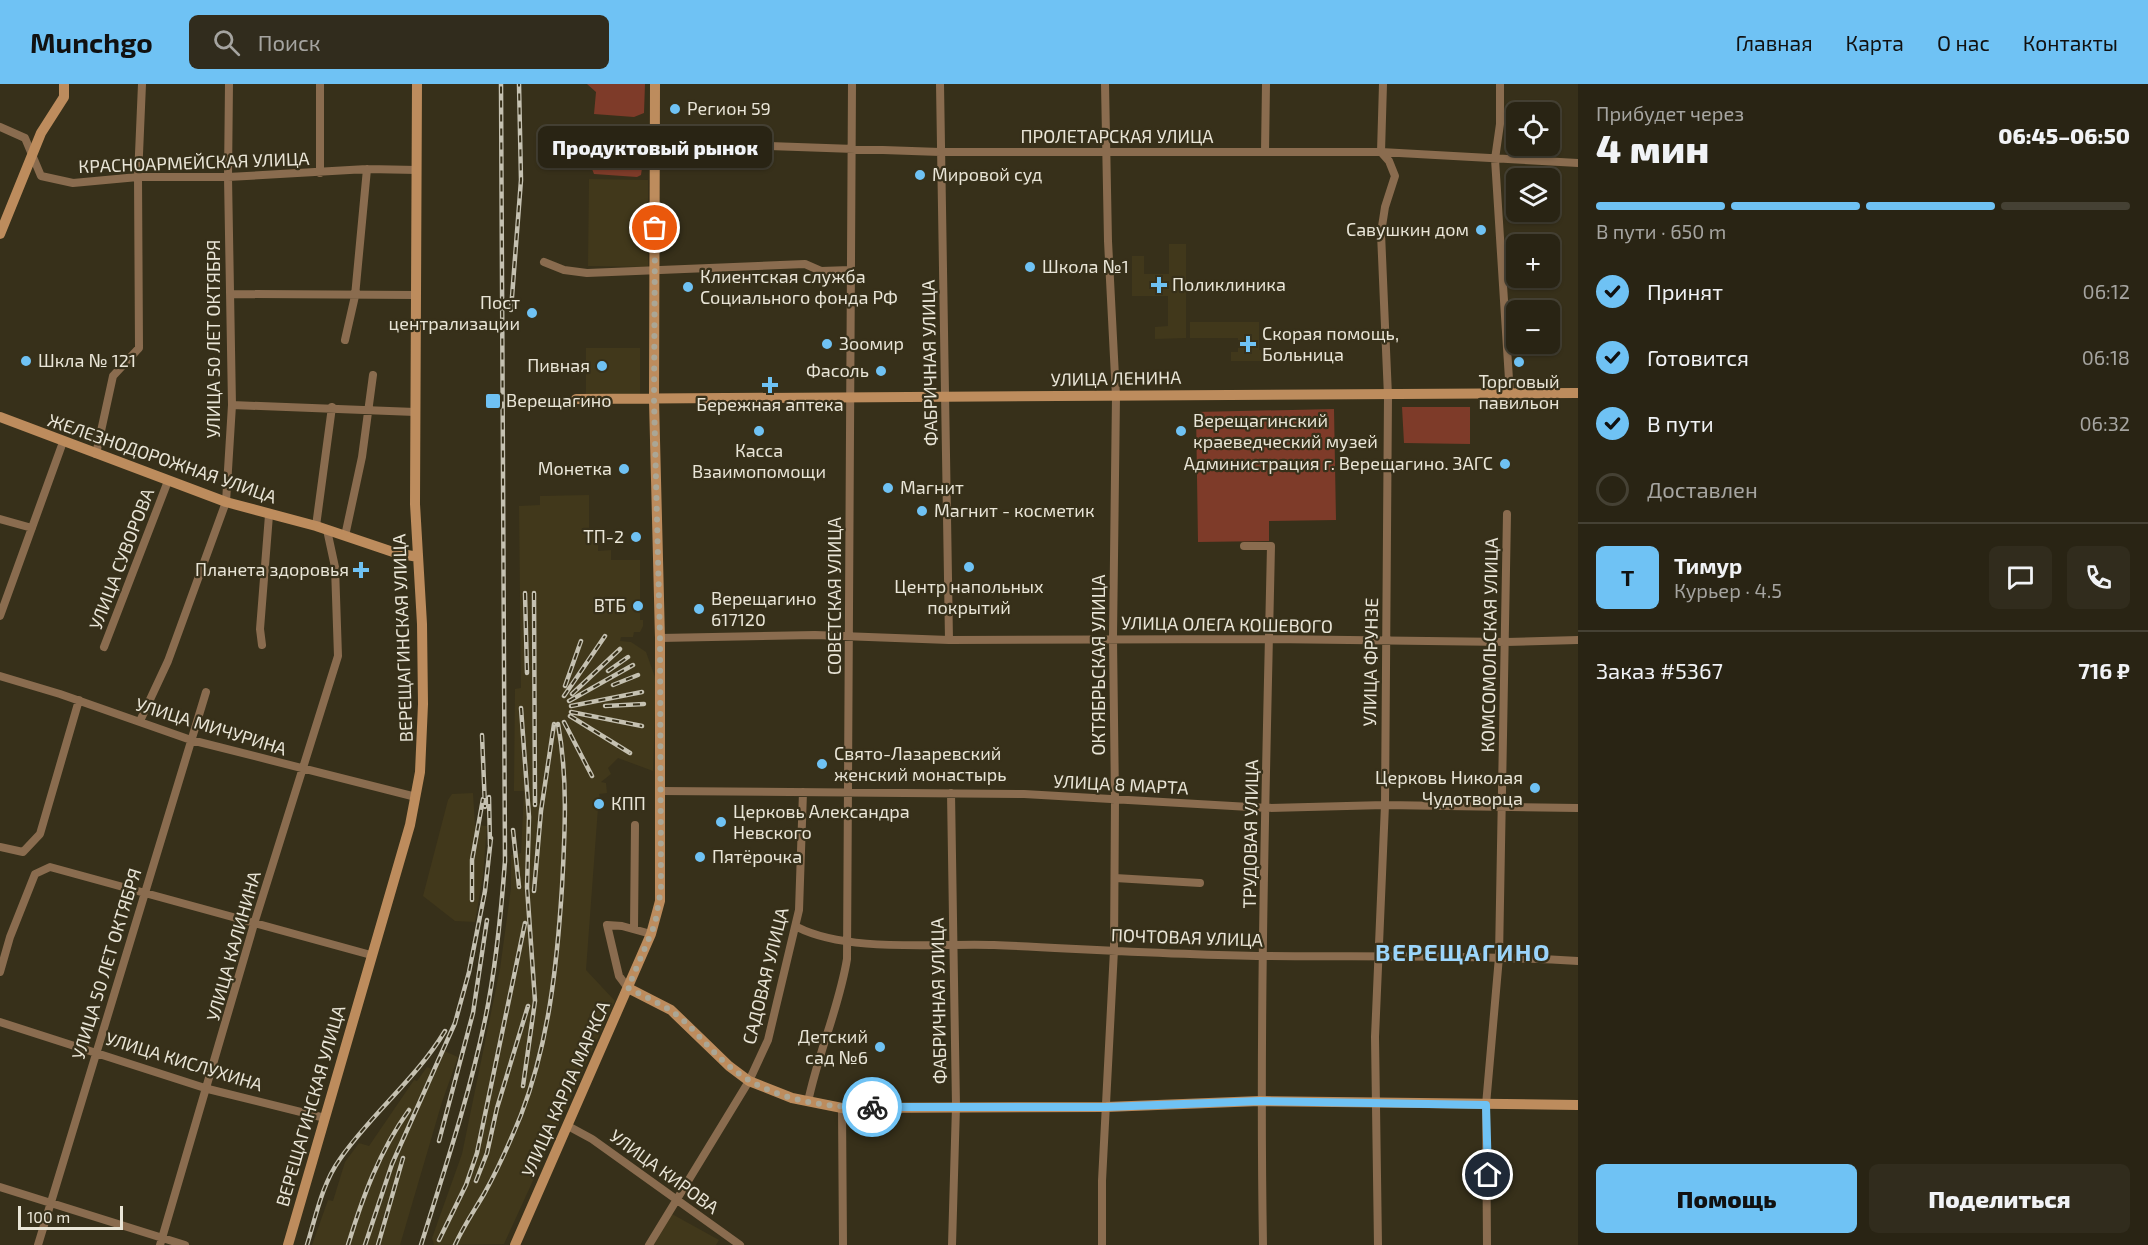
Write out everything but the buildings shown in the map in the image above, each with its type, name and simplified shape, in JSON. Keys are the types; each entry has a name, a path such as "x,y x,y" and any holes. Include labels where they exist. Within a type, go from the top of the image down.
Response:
{"street":[{"path":"0,234 33,159 41,133 64,97 64,84"},
{"path":"96,454 113,376 139,348 138,177 142,84"},
{"name":"УЛИЦА 50 ЛЕТ ОКТЯБРЯ","path":"140,721 168,661 226,502 232,405 228,177 229,84"},
{"path":"320,84 320,173"},
{"name":"ВЕРЕЩАГИНСКАЯ УЛИЦА","path":"288,1245 416,797 422,754 423,704 415,412 417,84"},
{"name":"УЛИЦА КАРЛА МАРКСА","path":"515,1245 651,934 661,889 660,638 654,400 655,84"},
{"name":"СОВЕТСКАЯ УЛИЦА","path":"808,1102 814,1074 839,1003 847,943 850,793 852,84"},
{"name":"ФАБРИЧНАЯ УЛИЦА","path":"940,84 949,640"},
{"name":"ОКТЯБРЬСКАЯ УЛИЦА","path":"1102,1245 1115,878 1113,639 1116,396 1105,152 1105,84"},
{"path":"1265,152 1266,84"},
{"name":"УЛИЦА ФРУНЗЕ","path":"1378,1245 1375,1103 1377,955 1385,805 1388,396 1382,233 1385,207 1395,176 1389,161 1381,152 1383,84"},
{"path":"1500,84 1500,124 1496,159 1510,394"},
{"name":"КРАСНОАРМЕЙСКАЯ УЛИЦА","path":"0,127 25,138 42,176 73,183 138,177 228,177 368,169 417,170"},
{"name":"ПРОЛЕТАРСКАЯ УЛИЦА","path":"655,142 940,152 1381,152 1578,163"},
{"path":"345,340 355,296 368,169"},
{"path":"543,262 579,273 655,272 805,264 821,271 850,270"},
{"path":"231,294 416,295"},
{"path":"345,536 369,411 373,375"},
{"name":"УЛИЦА ЛЕНИНА","path":"576,399 654,400 851,396 1388,396 1578,393"},
{"path":"232,405 332,407 415,412"},
{"path":"316,526 332,407"},
{"name":"ЖЕЛЕЗНОДОРОЖНАЯ УЛИЦА","path":"0,417 226,502 316,526 396,553 418,556"},
{"path":"0,616 63,442"},
{"name":"УЛИЦА СУВОРОВА","path":"104,647 168,482"},
{"name":"КОМСОМОЛЬСКАЯ УЛИЦА","path":"1487,1245 1486,1105 1499,957 1507,514"},
{"path":"262,645 260,629 269,515"},
{"path":"0,519 32,528"},
{"name":"УЛИЦА КАЛИНИНА","path":"162,1241 208,1089 254,924 338,656 335,567 327,530"},
{"name":"ТРУДОВАЯ УЛИЦА","path":"1244,546 1271,546 1260,1101 1263,1245"},
{"name":"УЛИЦА ОЛЕГА КОШЕВОГО","path":"660,638 815,634 949,640 1269,639 1386,642 1578,640"},
{"name":"УЛИЦА МИЧУРИНА","path":"0,676 79,700 191,740 416,797"},
{"name":"УЛИЦА 50 ЛЕТ ОКТЯБРЯ","path":"38,1245 95,1051 206,692"},
{"path":"0,847 23,852 40,834 79,700"},
{"name":"УЛИЦА 8 МАРТА","path":"661,791 1024,794 1267,808 1385,805 1578,808"},
{"name":"САДОВАЯ УЛИЦА","path":"649,1245 750,1081 768,1040 797,927 802,870 803,792"},
{"name":"ФАБРИЧНАЯ УЛИЦА","path":"951,793 956,1106 952,1245"},
{"path":"634,929 635,825"},
{"path":"0,972 10,937 35,874 50,867 371,955"},
{"path":"1115,878 1200,883"},
{"path":"651,934 607,925 619,975 628,988 670,1010 729,1066 750,1081 808,1102 842,1108 1106,1107 1260,1101 1578,1105"},
{"name":"ПОЧТОВАЯ УЛИЦА","path":"797,927 818,936 847,943 952,944 1264,956 1377,955 1578,961"},
{"name":"УЛИЦА КИСЛУХИНА","path":"0,1022 208,1089 325,1118"},
{"path":"842,1108 843,1245"},
{"name":"УЛИЦА КИРОВА","path":"568,1125 592,1139 740,1245"},
{"path":"0,1187 51,1201 162,1241 185,1245"}],"shaded area":[{"path":"587,84 645,84 644,113 634,117 594,114 596,92"},
{"path":"594,126 613,127 610,161 618,166 639,165 642,168 641,175 637,177 594,174 590,164"},
{"path":"589,179 648,180 648,267 588,266"},
{"name":"Поликлиника","path":"1169,244 1186,244 1186,338 1155,339 1155,327 1168,326 1168,296 1132,296 1132,256 1144,256 1144,274 1169,274"},
{"name":"Скорая помощь, Больница","path":"1190,322 1259,322 1259,350 1269,350 1269,361 1231,361 1231,352 1238,352 1238,338 1190,338"},
{"path":"586,348 640,348 640,395 586,395"},
{"path":"1402,407 1470,407 1470,444 1404,443"},
{"path":"1334,409 1336,520 1269,521 1269,541 1198,542 1196,412"},
{"path":"589,495 589,533 598,535 598,551 611,550 611,560 640,560 640,620 643,620 643,626 640,632 634,632 633,637 621,637 620,641 631,642 646,652 656,680 653,771 618,758 608,768 611,774 601,782 606,783 607,793 599,794 602,806 598,808 586,970 615,1001 504,1244 434,1245 432,1238 462,1154 500,969 511,888 511,855 521,853 524,791 514,791 515,689 521,688 519,506 540,505 540,496"},
{"path":"473,793 475,825 487,826 483,875 475,922 455,921 423,896 448,800 452,794"},
{"path":"442,1050 458,1057 442,1102 400,1245 312,1245 328,1200 333,1201 345,1162 359,1143 369,1146 414,1080 417,1081 427,1067 432,1069"},
{"path":"672,1214 719,1240 716,1245 654,1245"}],"railway":[{"path":"421,1245 479,1049 498,941 505,861 501,84"},
{"path":"511,310 521,180 519,84"},
{"path":"525,593 527,673"},
{"path":"534,593 535,805"},
{"path":"564,696 605,636"},
{"path":"565,686 581,641"},
{"path":"572,694 620,649"},
{"path":"608,671 628,657"},
{"path":"569,701 633,665"},
{"path":"613,685 638,675"},
{"path":"571,706 642,692"},
{"path":"605,706 644,704"},
{"path":"521,708 529,817 527,887 535,1001 523,1086"},
{"path":"571,712 642,726"},
{"path":"570,716 630,753"},
{"path":"564,722 592,776"},
{"path":"534,891 541,811 554,724"},
{"path":"455,1245 494,1175 517,1125 531,1087 545,1031 557,945 564,846 565,805 558,724"},
{"path":"482,735 485,807"},
{"path":"489,797 490,845"},
{"path":"472,900 472,860 483,799"},
{"path":"513,830 519,887"},
{"path":"365,1245 392,1164 455,1023 469,972 485,891 491,838"},
{"path":"439,1141 473,1013 487,920"},
{"path":"439,1240 466,1185 477,1153 525,923"},
{"path":"476,1181 487,1153 497,1108 528,1006"},
{"path":"307,1245 324,1190 340,1159 366,1126 421,1065 445,1031"},
{"path":"348,1245 373,1175 389,1142 409,1110"},
{"path":"378,1245 403,1158"}],"way so far":[{"path":"655,228 654,400 660,638 661,889 655,924 628,988 670,1010 683,1020 713,1052 750,1081 771,1091 808,1102 842,1108 872,1107"}],"place":[{"name":"Регион 59","path":"675,109"},
{"name":"Мировой суд","path":"920,175"},
{"name":"Продуктовый рынок","path":"655,228"},
{"name":"Савушкин дом","path":"1481,230"},
{"name":"Школа №1","path":"1030,267"},
{"name":"Поликлиника","path":"1159,285"},
{"name":"Клиентская служба Социального фонда РФ","path":"688,287"},
{"name":"Пост централизации","path":"532,313"},
{"name":"Зоомир","path":"827,344"},
{"name":"Скорая помощь, Больница","path":"1248,344"},
{"name":"Шкла № 121","path":"26,361"},
{"name":"Торговый павильон","path":"1519,362"},
{"name":"Пивная","path":"602,366"},
{"name":"Фасоль","path":"881,371"},
{"name":"Бережная аптека","path":"770,385"},
{"name":"Верещагино","path":"493,401"},
{"name":"Касса Взаимопомощи","path":"759,431"},
{"name":"Верещагинский краеведческий музей","path":"1181,431"},
{"name":"Администрация г. Верещагино. ЗАГС","path":"1505,464"},
{"name":"Монетка","path":"624,469"},
{"name":"Магнит","path":"888,488"},
{"name":"Магнит - косметик","path":"922,511"},
{"name":"ТП-2","path":"636,537"},
{"name":"Центр напольных покрытий","path":"969,567"},
{"name":"Планета здоровья","path":"361,570"},
{"name":"ВТБ","path":"638,606"},
{"name":"Верещагино 617120","path":"699,609"},
{"name":"Свято-Лазаревский женский монастырь","path":"822,764"},
{"name":"Церковь Николая Чудотворца","path":"1535,788"},
{"name":"КПП","path":"599,804"},
{"name":"Церковь Александра Невского","path":"721,822"},
{"name":"Пятёрочка","path":"700,857"},
{"name":"Детский сад №6","path":"880,1047"}],"district":[{"name":"ВЕРЕЩАГИНО","path":"1463,953"}],"route":[{"path":"872,1107 1106,1107 1260,1101 1486,1105 1488,1175"}]}
